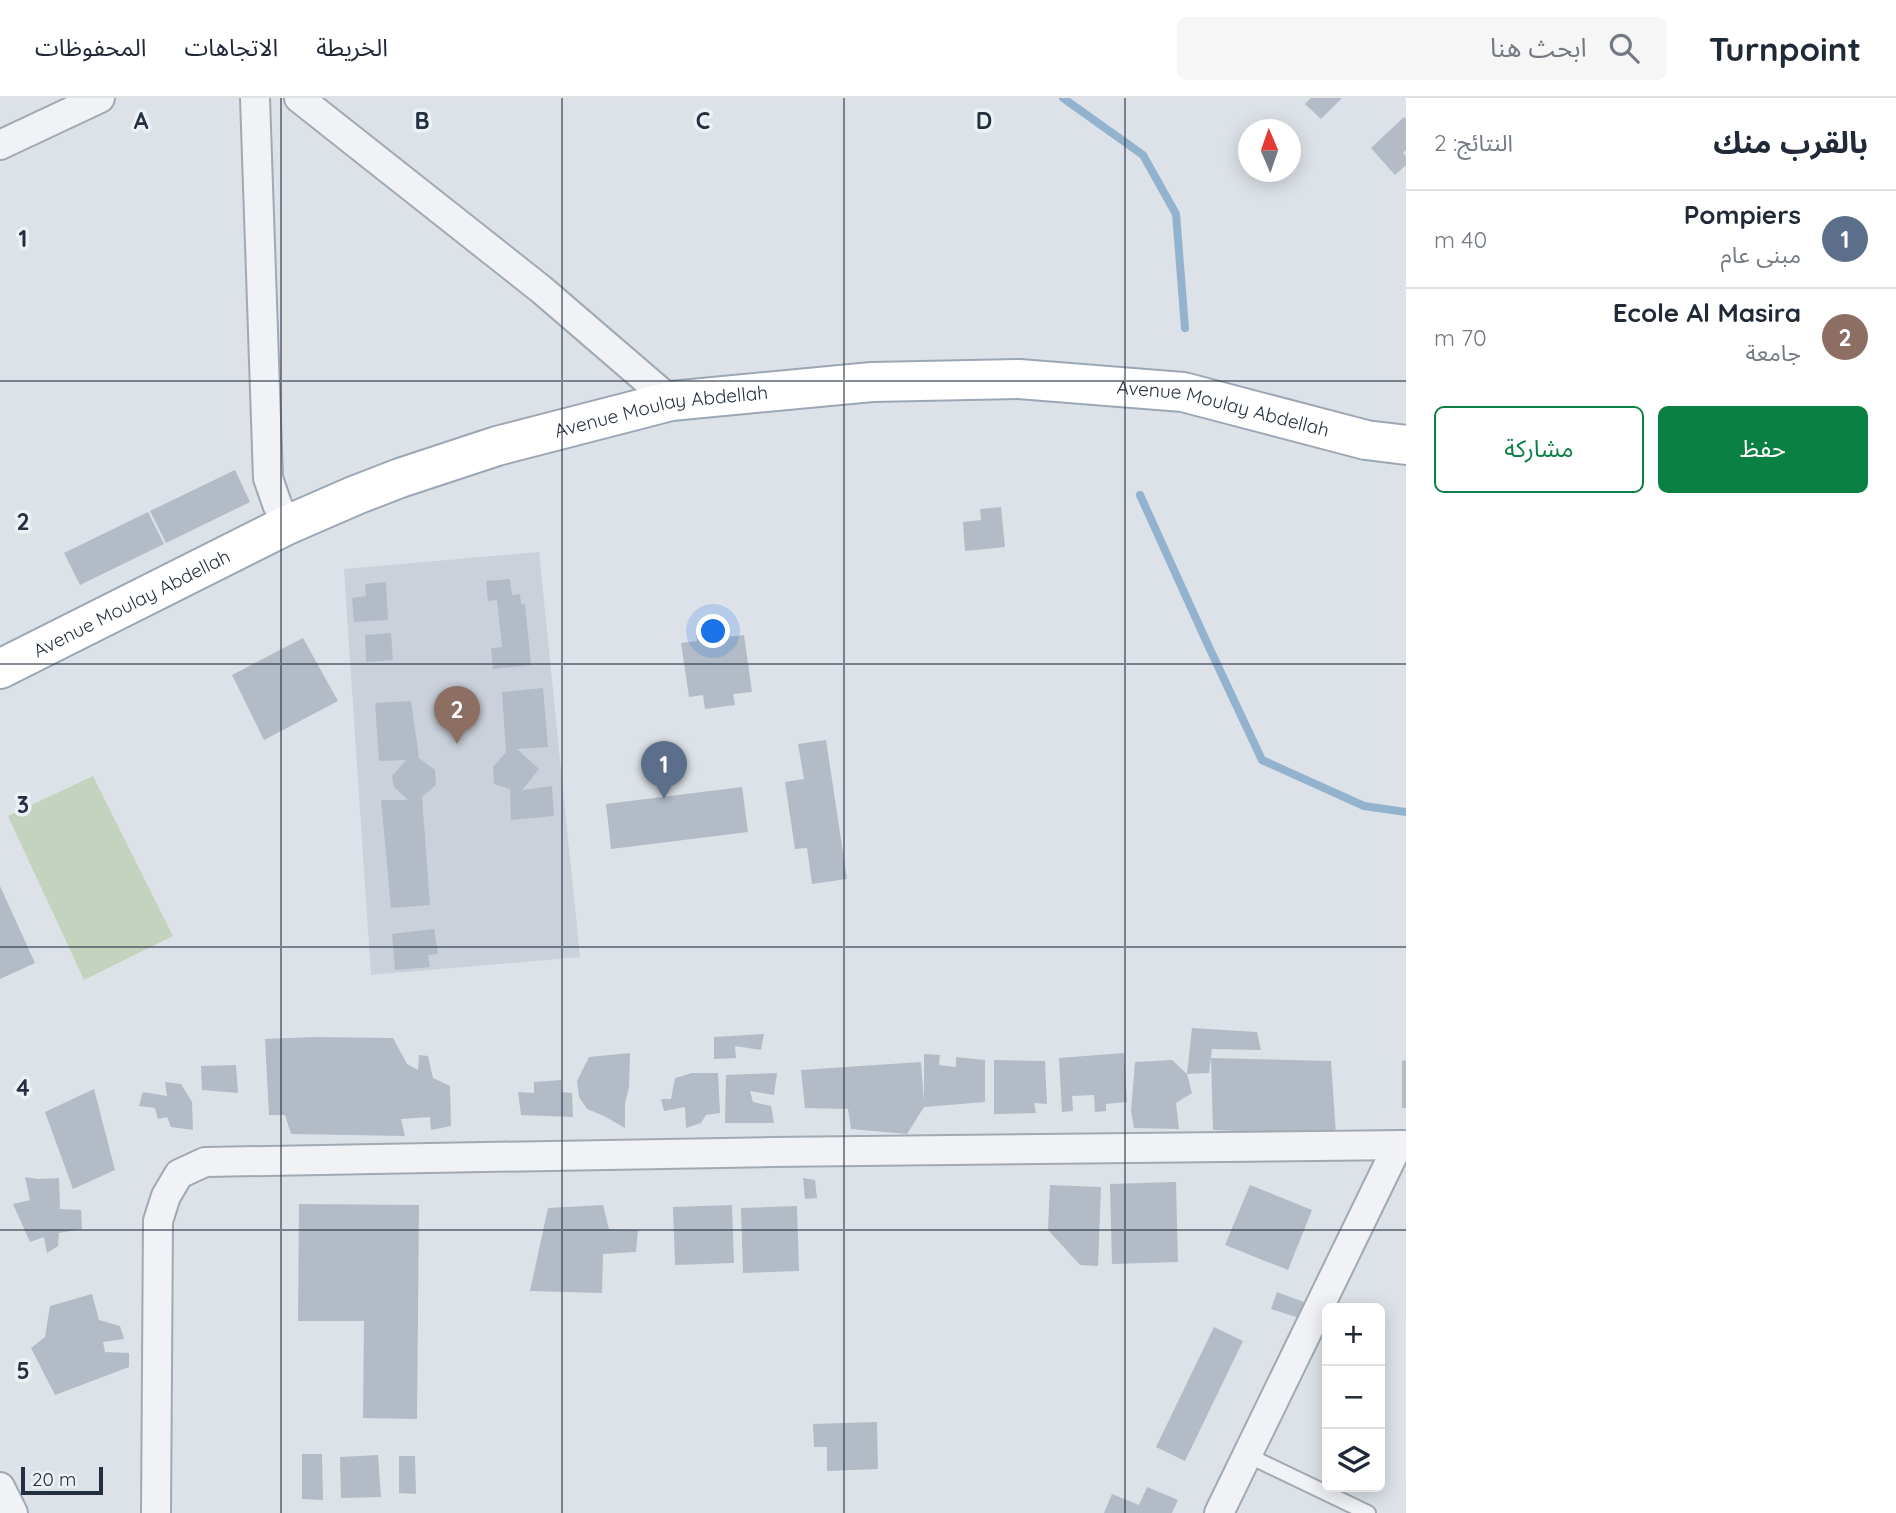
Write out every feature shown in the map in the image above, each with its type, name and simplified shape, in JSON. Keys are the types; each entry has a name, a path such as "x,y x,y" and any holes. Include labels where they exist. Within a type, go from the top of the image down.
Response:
{"main road":[{"name":"Avenue Moulay Abdellah","path":"0,668 287,525 400,478 497,446 671,401 872,382 1019,379 1183,392 1366,440 1406,445"},
{"name":"Avenue Moulay Abdellah","path":"1366,440 1406,461"}],"street":[{"path":"0,145 100,98"},
{"path":"255,98 268,478 287,525"},
{"path":"299,98 542,290 671,401"},
{"path":"156,1513 158,1221 166,1196 179,1174 205,1162 1402,1145 1219,1513"},
{"path":"0,1487 13,1513"}],"lane":[{"path":"1247,1455 1368,1513"}],"shaded area":[{"path":"539,552 580,957 371,975 344,569"}],"green space":[{"path":"93,776 173,936 84,980 8,816"}],"building":[{"path":"1311,98 1342,98 1321,119 1305,104"},
{"path":"1404,117 1406,150 1403,153 1406,156 1406,165 1395,175 1371,148"},
{"path":"235,470 250,502 166,543 150,511"},
{"path":"1001,507 1005,547 965,551 963,522 981,520 980,509"},
{"path":"148,512 164,544 80,585 64,553"},
{"path":"510,579 512,595 520,594 521,604 525,604 531,665 493,669 491,648 502,647 497,600 488,601 486,581"},
{"path":"386,582 388,620 354,622 352,598 366,596 365,584"},
{"path":"725,626 726,637 744,635 752,692 733,694 735,705 705,709 703,695 689,697 681,643 697,641 696,629"},
{"path":"391,633 393,660 366,662 365,635"},
{"path":"303,638 338,701 264,740 232,675"},
{"path":"543,688 548,747 517,749 539,769 522,790 552,786 554,816 511,820 510,789 494,784 493,767 506,752 502,692"},
{"path":"411,701 419,758 435,770 436,785 422,797 430,905 391,908 381,800 408,800 394,787 392,776 406,760 379,761 375,703"},
{"path":"826,740 847,879 812,884 807,848 795,849 785,782 804,779 798,744"},
{"path":"742,787 748,832 611,849 606,804"},
{"path":"0,886 35,963 0,979"},
{"path":"434,929 438,954 428,955 430,967 395,970 392,934"},
{"path":"1192,1028 1257,1032 1261,1050 1212,1049 1209,1073 1187,1074"},
{"path":"764,1034 761,1050 735,1046 736,1058 714,1059 714,1037"},
{"path":"393,1038 407,1064 418,1070 419,1055 428,1056 433,1078 450,1086 451,1126 431,1130 430,1117 401,1119 405,1136 291,1134 285,1115 269,1115 265,1039"},
{"path":"630,1053 625,1128 587,1109 579,1097 577,1081 589,1057"},
{"path":"1124,1053 1127,1102 1106,1104 1106,1111 1095,1112 1094,1095 1072,1096 1073,1111 1062,1112 1059,1058"},
{"path":"924,1054 940,1055 939,1065 956,1067 956,1057 985,1060 985,1102 924,1107 907,1134 851,1129 848,1109 805,1108 801,1070 921,1062 924,1101"},
{"path":"1211,1058 1331,1061 1336,1135 1213,1130"},
{"path":"994,1060 1045,1061 1047,1104 1034,1103 1036,1113 994,1114"},
{"path":"1172,1060 1187,1074 1192,1093 1176,1103 1179,1129 1134,1128 1131,1111 1135,1062"},
{"path":"1406,1060 1406,1108 1402,1108 1402,1061"},
{"path":"236,1065 238,1093 202,1090 201,1066"},
{"path":"692,1073 718,1073 720,1113 706,1115 701,1123 686,1128 685,1107 664,1111 661,1099 671,1099 675,1078"},
{"path":"777,1073 774,1095 750,1091 753,1102 771,1106 774,1123 725,1123 726,1075"},
{"path":"561,1080 561,1092 572,1093 573,1117 521,1115 518,1092 534,1093 534,1082"},
{"path":"165,1082 181,1084 192,1102 193,1130 171,1127 167,1117 158,1119 155,1108 139,1106 143,1092 167,1096"},
{"path":"94,1089 115,1170 73,1189 45,1112"},
{"path":"25,1177 59,1178 60,1209 81,1210 82,1229 59,1233 58,1246 47,1253 44,1237 30,1242 13,1204 30,1200"},
{"path":"803,1178 815,1180 817,1198 805,1199"},
{"path":"1176,1182 1178,1262 1112,1264 1110,1184"},
{"path":"1050,1185 1101,1187 1098,1266 1080,1265 1048,1230"},
{"path":"1250,1185 1312,1210 1288,1270 1225,1245"},
{"path":"299,1204 419,1205 417,1419 363,1418 364,1321 298,1321"},
{"path":"603,1205 609,1229 638,1230 636,1252 603,1254 602,1293 530,1291 548,1208"},
{"path":"732,1205 734,1263 675,1265 673,1207"},
{"path":"797,1206 799,1271 743,1273 741,1208"},
{"path":"1277,1292 1304,1302 1299,1318 1271,1309"},
{"path":"92,1294 99,1320 120,1326 124,1339 103,1342 105,1352 129,1353 129,1367 55,1395 31,1348 45,1337 50,1306"},
{"path":"1214,1327 1243,1341 1185,1461 1156,1447"},
{"path":"877,1422 878,1469 827,1471 827,1447 814,1447 813,1424"},
{"path":"302,1454 322,1454 323,1500 302,1499"},
{"path":"378,1455 381,1497 341,1498 340,1457"},
{"path":"399,1456 415,1456 416,1494 399,1493"},
{"path":"1147,1487 1178,1500 1172,1513 1104,1513 1112,1494 1139,1505"}],"waterway":[{"path":"1063,98 1143,155 1176,214 1185,328"},
{"path":"1140,495 1262,760 1364,806 1406,812"}],"place":[{"name":"Ecole Al Masira","path":"457,744"},
{"name":"Pompiers","path":"664,799"}]}
